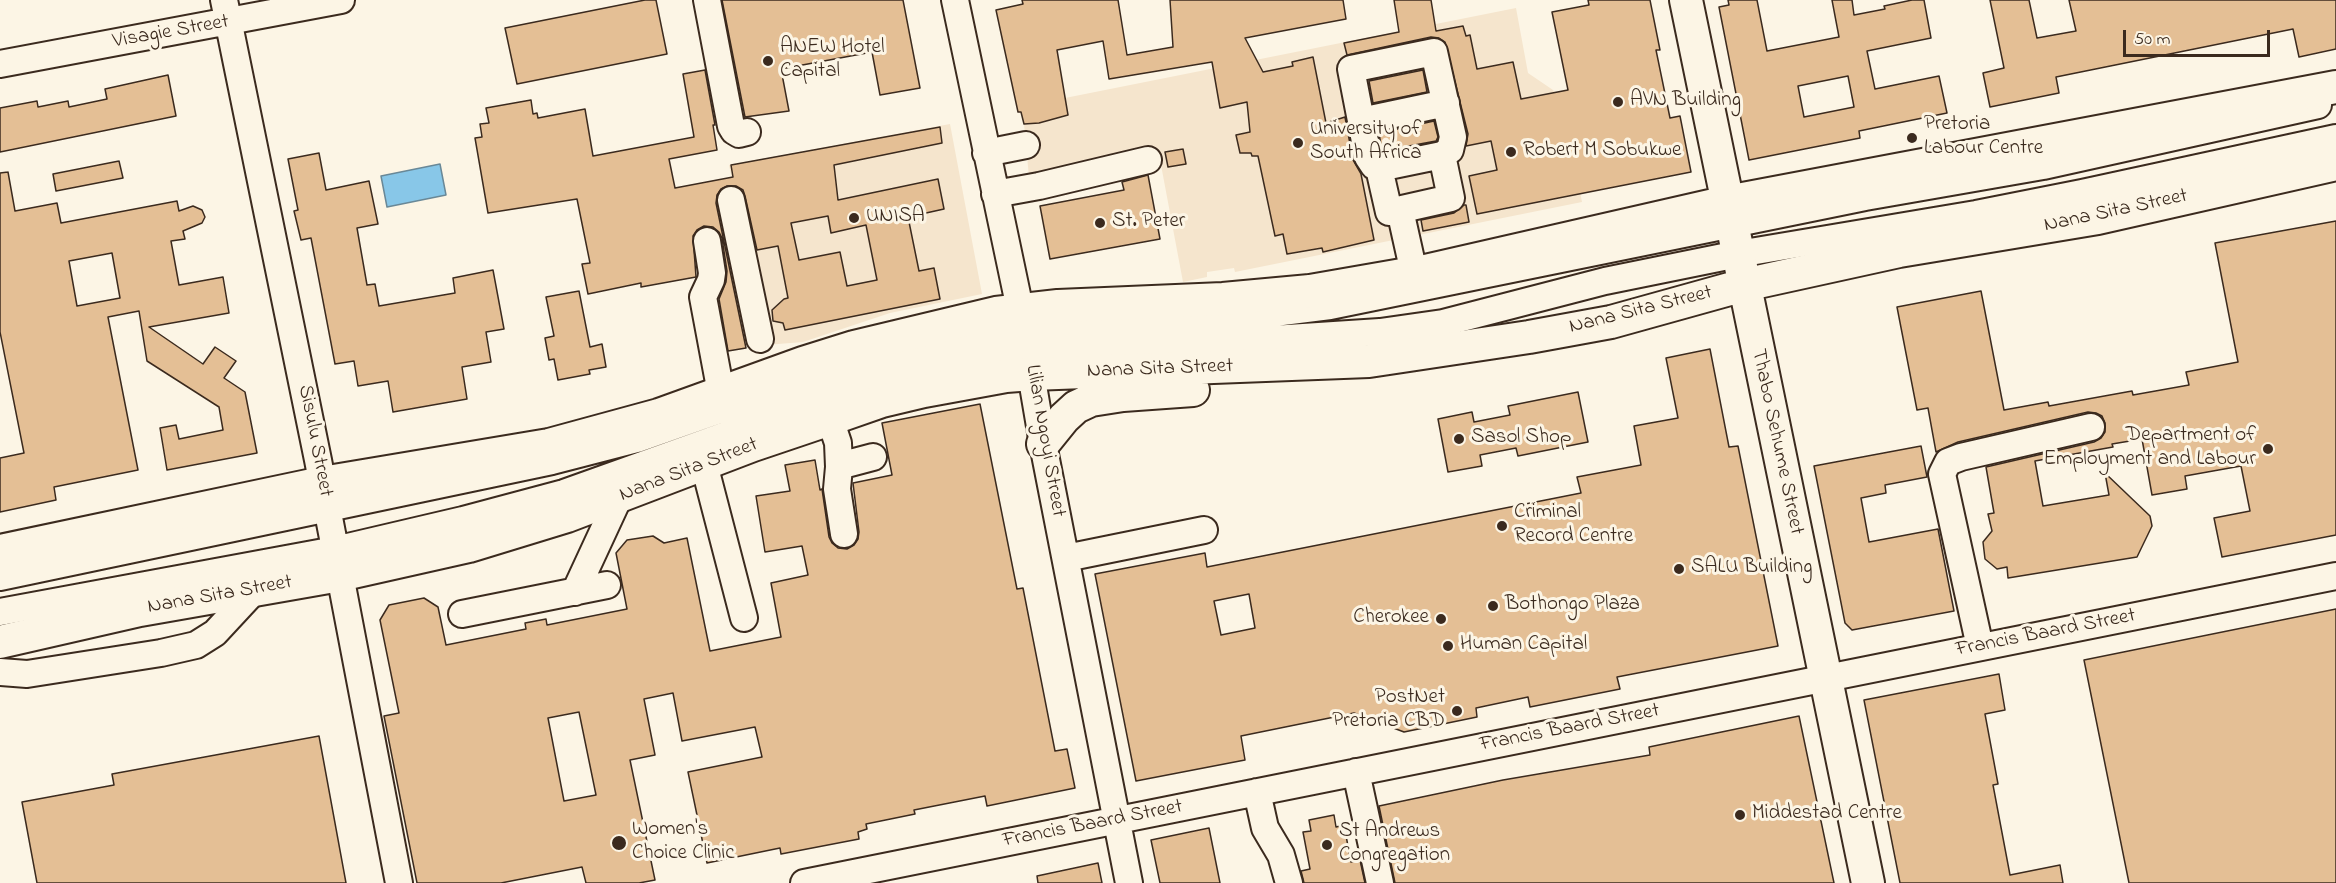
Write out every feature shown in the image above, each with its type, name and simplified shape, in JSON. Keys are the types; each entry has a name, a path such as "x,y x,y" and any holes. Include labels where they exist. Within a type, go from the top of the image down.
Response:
{"main road":[{"name":"Thabo Sehume Street","path":"1686,0 1868,883"},
{"name":"Nana Sita Street","path":"0,642 140,610 254,591 337,562 469,546 567,516 704,464 882,401 1006,376 1026,342 1274,296 1414,273 1729,213 2336,87"},
{"name":"Nana Sita Street","path":"0,551 325,496 549,445 626,426 854,347 1026,342 1369,361 1611,322 1744,285 1899,251 2098,218 2336,164"},
{"path":"1043,444 1076,407 1091,400 1123,395 1248,386 1322,373 1369,361"}],"street":[{"name":"Visagie Street","path":"0,64 226,11 341,0"},
{"path":"707,0 731,126 739,134 747,132"},
{"name":"Lilian Ngoyi Street","path":"955,0 1026,342 1043,444 1129,883"},
{"name":"Sisulu Street","path":"226,11 325,496 399,883"},
{"path":"1434,52 1446,104 1453,144 1450,150 1442,155 1379,168 1374,166 1368,157 1351,69 1434,52"},
{"path":"0,612 337,562 463,520 564,493 749,426 920,370 1026,342 1061,326 1258,315 1330,306 1729,213 2043,166 2336,102"},
{"path":"1361,121 1446,104"},
{"path":"0,577 325,496 562,458 637,439 739,403 935,349 1026,342 1065,349 1263,340 1409,328 1485,313 1605,281 1738,254 1976,214 2336,138"},
{"path":"986,153 1026,146"},
{"path":"1379,168 1389,212 1400,210 1451,198 1442,155"},
{"path":"995,194 1148,160"},
{"path":"731,200 760,339"},
{"path":"1400,210 1414,273"},
{"path":"707,241 712,273 703,297 721,393"},
{"path":"712,273 744,264"},
{"path":"830,419 838,443 837,489 844,534"},
{"path":"1980,647 1942,474 1948,462 2091,427"},
{"path":"839,466 873,457"},
{"path":"704,464 744,618"},
{"path":"575,592 619,497"},
{"path":"1066,558 1204,530"},
{"name":"Francis Baard Street","path":"804,883 2336,576"},
{"path":"462,614 607,585"},
{"path":"0,672 27,674 161,653 196,645 215,633 254,591"},
{"path":"1356,772 1380,883"},
{"path":"1257,792 1265,828 1281,855 1289,883"}],"shaded area":[{"name":"University of South Africa","path":"1516,8 1528,73 1553,90 1562,101 1582,202 1235,272 1234,268 1207,272 1207,277 1183,282 1158,149 1029,177 1024,124 1039,123 1051,118 1065,98"},
{"name":"UNISA","path":"950,124 982,294 890,313 803,342 766,345 729,165"}],"water":[{"path":"440,164 446,195 387,207 381,176"}],"building":[{"path":"645,0 656,0 667,54 517,84 505,28"},
{"name":"ANEW Hotel Capital","path":"722,0 903,0 920,88 880,95 872,52 781,69 789,111 745,117"},
{"path":"1022,0 1118,0 1127,55 1173,47 1170,0 1343,0 1346,19 1245,38 1263,72 1293,66 1292,62 1313,57 1326,123 1345,117 1353,160 1361,174 1374,240 1323,252 1322,248 1287,254 1283,234 1275,236 1258,156 1252,156 1251,153 1240,153 1236,135 1250,132 1247,102 1220,108 1212,62 1109,79 1103,41 1057,50 1068,115 1039,123 1024,124 1021,112 1018,112 996,10 1023,4"},
{"path":"1394,0 1431,0 1436,31 1463,26 1466,36 1470,35 1477,69 1513,62 1521,99 1568,90 1552,12 1589,5 1588,0 1650,0 1660,50 1656,50 1670,118 1680,116 1691,172 1477,214 1469,176 1497,170 1491,141 1466,146 1468,134 1445,42 1431,37 1347,55 1344,43 1399,32"},
{"path":"1728,0 1757,0 1767,51 1839,37 1832,0 1852,0 1854,15 1885,9 1884,6 1912,0 1924,0 1931,38 1867,51 1875,89 1939,76 1947,113 1859,131 1860,138 1749,160 1719,7 1729,5","holes":["1848,76 1854,107 1804,117 1798,86"]},
{"path":"1990,0 2029,0 2037,38 2076,31 2069,0 2336,0 2336,49 2299,57 2293,29 2056,77 2059,93 1990,107 1983,73 2004,68"},
{"path":"705,70 717,150 669,159 675,188 733,177 731,165 940,127 942,143 834,165 838,200 938,179 944,209 908,217 919,271 934,268 940,299 785,330 783,323 773,321 772,310 788,298 778,246 757,250 743,190 736,186 727,186 717,195 716,203 746,348 728,351 719,299 726,282 727,271 722,238 713,227 704,226 693,236 696,277 641,287 641,283 588,294 582,264 590,263 577,199 488,213 475,138 482,137 480,124 489,123 486,108 531,100 533,114 537,113 538,118 585,109 593,156 694,137 683,74","holes":["828,216 831,233 866,225 877,280 847,286 840,252 799,260 791,223"]},
{"path":"1423,70 1427,92 1373,103 1369,81"},
{"path":"168,75 176,116 0,152 0,108 37,101 38,107 68,101 69,107 107,99 105,89"},
{"path":"1434,121 1438,137 1436,141 1382,151 1379,133"},
{"path":"1183,149 1186,164 1168,167 1165,152"},
{"path":"319,153 326,190 369,181 378,224 357,228 367,285 375,284 379,306 455,293 453,278 493,270 504,329 486,332 491,362 462,367 467,399 393,412 388,381 358,386 354,361 335,364 311,238 301,240 294,211 298,210 288,159"},
{"path":"119,161 123,178 56,191 53,174"},
{"path":"8,172 15,211 57,203 61,223 177,201 179,211 193,206 202,210 205,217 202,223 183,231 185,239 171,241 179,285 223,277 229,313 149,327 203,364 215,347 236,361 224,378 245,392 257,453 167,470 160,428 176,425 179,439 223,430 219,407 147,361 139,311 108,317 138,470 54,487 56,500 0,512 0,458 24,453 0,332 0,173","holes":["112,253 120,298 77,306 69,261"]},
{"name":"St. Peter","path":"1148,175 1160,239 1050,259 1040,206 1124,190 1122,182"},
{"path":"1466,205 1469,222 1423,231 1421,220 1454,213"},
{"path":"2336,221 2336,535 2222,557 2214,518 2250,511 2241,466 2185,476 2187,489 2152,495 2142,439 2112,444 2113,447 2035,461 2043,506 2109,495 2105,473 2150,516 2152,526 2137,557 2008,578 2007,567 1997,569 1985,559 1983,542 1992,531 1988,514 1994,513 1986,467 2094,442 2105,432 2105,423 2102,416 2088,412 1958,442 1936,452 1928,408 1917,410 1897,307 1981,291 2004,410 2048,402 2049,406 2132,391 2133,395 2189,385 2186,372 2238,362 2215,243"},
{"path":"579,291 590,347 602,344 606,367 589,370 590,374 558,380 554,359 549,360 545,338 554,336 546,297"},
{"path":"1710,349 1729,447 1738,446 1778,646 1617,677 1620,689 1530,707 1528,697 1476,708 1477,717 1404,732 1354,713 1241,736 1245,760 1136,781 1095,574 1205,553 1207,567 1581,493 1577,477 1641,465 1634,426 1678,418 1666,358","holes":["1249,594 1255,628 1221,635 1214,601"]},
{"path":"1578,392 1588,442 1518,456 1516,448 1480,455 1482,466 1448,472 1438,419 1472,412 1474,422 1510,415 1508,406"},
{"path":"980,404 1017,589 1023,588 1055,751 1067,749 1075,788 987,806 985,796 914,810 915,814 866,824 867,829 858,832 859,839 781,854 780,848 707,863 688,772 762,757 755,727 682,741 673,693 644,699 655,755 630,760 655,880 639,883 586,883 582,867 501,883 417,883 384,716 399,713 380,620 389,605 424,598 438,607 446,645 526,629 525,623 546,619 547,625 627,609 616,553 627,540 653,536 664,543 687,538 710,651 781,637 771,583 808,575 802,546 765,552 756,496 790,491 785,465 815,460 829,537 838,548 847,549 854,545 859,532 853,483 892,475 882,423","holes":["579,712 596,795 564,801 548,718"]},
{"path":"1921,446 1927,477 1885,485 1886,493 1861,498 1869,542 1938,529 1954,611 1852,630 1845,623 1814,466"},
{"path":"2336,609 2336,883 2129,883 2084,660"},
{"path":"1999,674 2005,710 1985,714 1998,784 1993,785 2010,875 2060,865 2063,883 1900,883 1864,700"},
{"path":"1799,716 1834,883 1395,883 1379,806 1503,780 1650,755 1649,747"},
{"path":"319,736 346,883 37,883 22,802 114,785 112,774"},
{"name":"St Andrews Congregation","path":"1334,815 1336,827 1344,825 1351,862 1360,860 1365,883 1304,883 1301,871 1310,869 1303,832 1311,831 1309,820"},
{"path":"1209,828 1220,883 1160,883 1151,840"},
{"path":"1098,863 1102,883 1038,883 1037,876"}],"place":[{"name":"ANEW Hotel Capital","path":"768,61"},
{"name":"AVN Building","path":"1618,102"},
{"name":"Pretoria Labour Centre","path":"1912,138"},
{"name":"University of South Africa","path":"1298,143"},
{"name":"Robert M Sobukwe","path":"1511,152"},
{"name":"UNISA","path":"854,218"},
{"name":"St. Peter","path":"1100,223"},
{"name":"Sasol Shop","path":"1459,439"},
{"name":"Department of Employment and Labour","path":"2268,449"},
{"name":"Criminal Record Centre","path":"1502,526"},
{"name":"SALU Building","path":"1679,569"},
{"name":"Bothongo Plaza","path":"1493,606"},
{"name":"Cherokee","path":"1441,619"},
{"name":"Human Capital","path":"1448,646"},
{"name":"PostNet Pretoria CBD","path":"1457,711"},
{"name":"Middestad Centre","path":"1740,815"},
{"name":"Women's Choice Clinic","path":"619,843"},
{"name":"St Andrews Congregation","path":"1327,845"}]}
